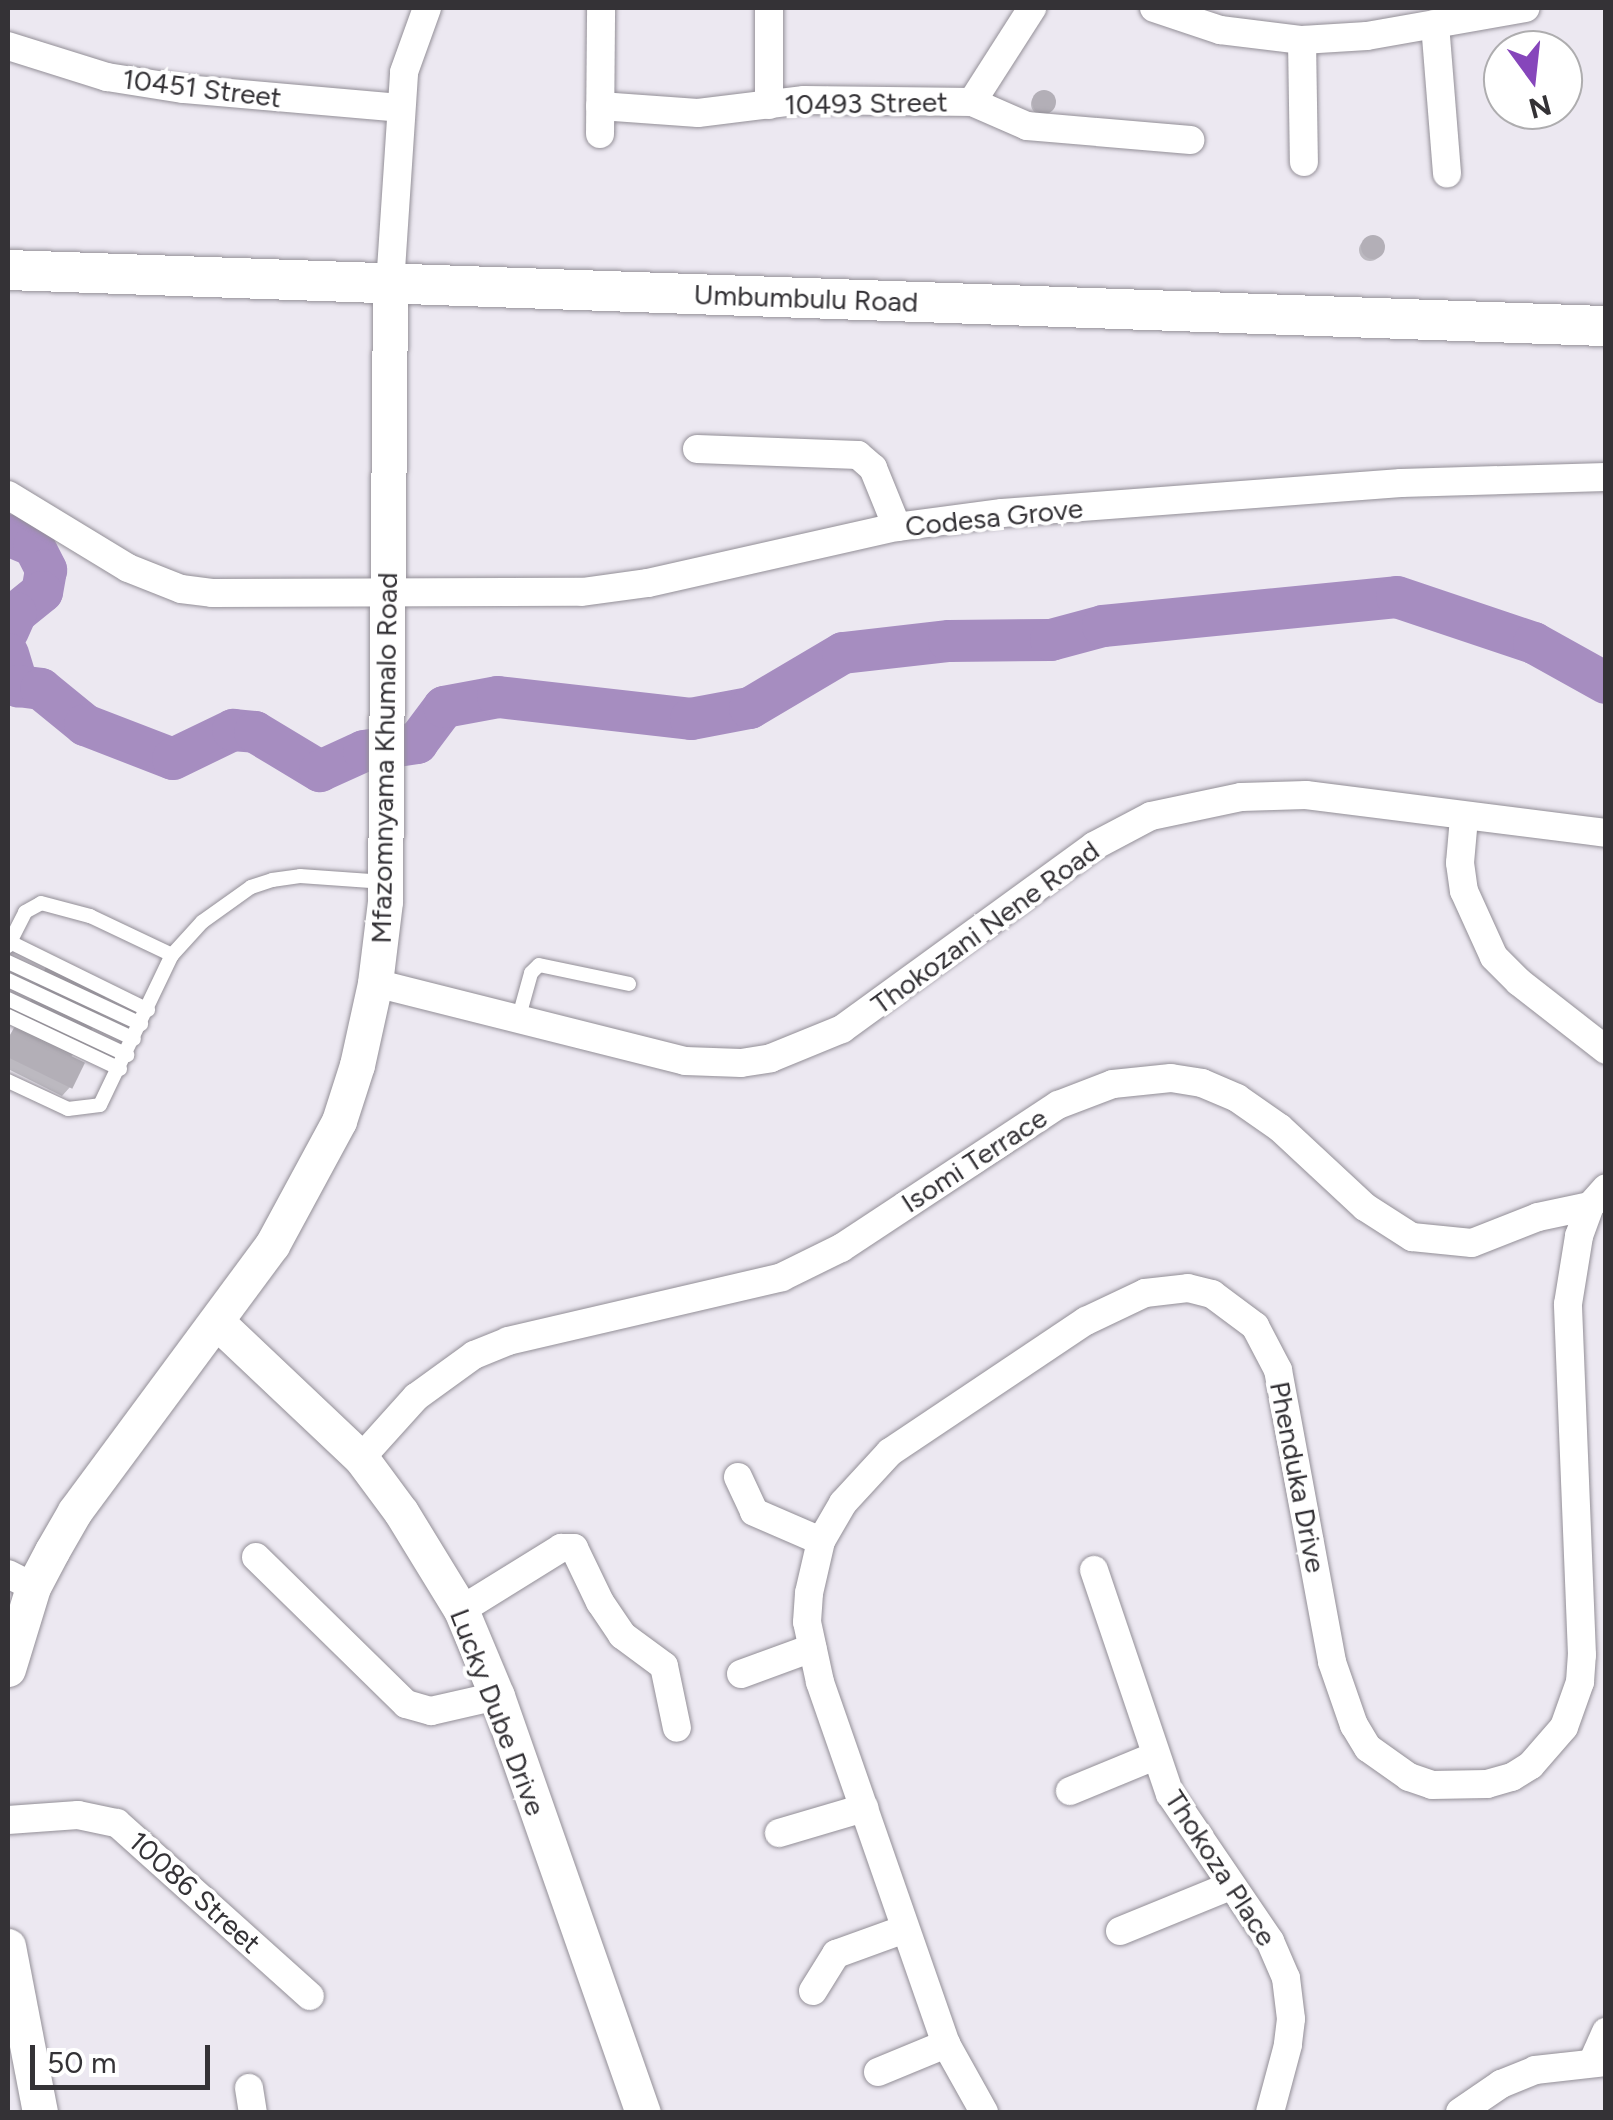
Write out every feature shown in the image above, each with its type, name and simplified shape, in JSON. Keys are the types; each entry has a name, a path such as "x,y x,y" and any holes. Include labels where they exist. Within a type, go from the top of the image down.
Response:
{"main road":[{"name":"Umbumbulu Road","path":"8,270 1606,326"}],"street":[{"path":"390,285 404,72 427,8"},
{"name":"10493 Street","path":"601,8 600,120 830,99 972,102 1032,8"},
{"name":"10493 Street","path":"769,106 770,8"},
{"path":"1154,8 1220,30 1302,40 1352,38 1525,8"},
{"path":"1435,24 1447,174"},
{"path":"1302,40 1304,162"},
{"name":"10451 Street","path":"8,46 34,58 126,80 400,108"},
{"path":"972,102 1027,126 1190,140"},
{"name":"Mfazomnyama Khumalo Road","path":"8,1669 20,1581 218,1323 272,1245 339,1120 357,1065 375,983 386,882 390,285"},
{"path":"697,449 858,455 873,468 897,528"},
{"name":"Codesa Grove","path":"8,495 128,568 182,589 212,593 388,592 612,589 897,528 1002,513 1383,484 1606,478"},
{"name":"Thokozani Nene Road","path":"375,983 685,1061 742,1064 771,1058 842,1029 877,1008 1094,846 1152,816 1202,803 1271,794 1606,833"},
{"path":"1464,818 1460,863 1464,891 1488,947 1518,982 1606,1050"},
{"name":"Isomi Terrace","path":"361,1458 416,1398 474,1355 508,1341 782,1277 840,1248 1058,1105 1112,1084 1171,1078 1202,1083 1237,1098 1280,1128 1364,1207 1412,1237 1472,1243 1598,1197"},
{"name":"Phenduka Drive","path":"984,2112 946,2044 812,1648 808,1593 820,1541 843,1502 890,1452 1086,1321 1121,1302 1156,1291 1188,1288 1212,1294 1256,1326 1278,1370 1332,1662 1354,1725 1368,1748 1386,1764 1432,1785 1487,1784 1512,1777 1530,1765 1564,1727 1580,1682 1568,1304 1571,1268 1598,1197"},
{"name":"Lucky Dube Drive","path":"218,1323 361,1458 410,1526 460,1610 497,1696 643,2112"},
{"path":"738,1477 754,1512 820,1541"},
{"path":"460,1610 561,1548 574,1548 600,1602 622,1635 664,1666 677,1728"},
{"path":"256,1557 406,1704 431,1712 497,1696"},
{"name":"Thokoza Place","path":"1094,1570 1155,1756 1184,1821 1270,1941 1290,1998 1288,2046 1270,2112"},
{"path":"741,1674 812,1648"},
{"path":"1070,1791 1155,1756"},
{"path":"780,1833 864,1808"},
{"name":"10086 Street","path":"8,1820 78,1815 117,1823 310,1996"},
{"path":"1120,1931 1230,1886"},
{"path":"813,1991 836,1954 905,1928"},
{"path":"8,1946 40,2112"},
{"path":"1460,2112 1501,2084 1534,2070 1599,2061 1606,2032"},
{"path":"878,2072 946,2044"}],"lane":[{"path":"8,1081 79,1111 100,1105 124,1062 172,955 188,934 251,887 300,876 386,882"},
{"path":"145,1017 9,944 26,912 34,905 51,904 90,916 172,955"},
{"path":"8,962 145,1017"},
{"path":"518,1020 531,973 539,965 629,984"},
{"path":"8,980 134,1039"},
{"path":"8,999 124,1062"},
{"path":"8,1016 124,1062"}],"building":[{"path":"1044,90 1053,93 1053,111 1044,114 1035,111 1032,102 1035,93"},
{"path":"1373,235 1382,238 1382,256 1373,259 1364,256 1361,247 1364,238"},
{"path":"47,965 107,994 102,1005 42,976"},
{"path":"40,980 102,1009 97,1020 35,991"},
{"path":"34,995 94,1024 89,1034 29,1005"},
{"path":"14,1028 85,1063 72,1089 8,1057 8,1040"}],"waterway":[{"path":"8,535 34,546 46,570 42,592 16,613 8,631"},
{"path":"8,654 18,686 41,689 85,725 173,759 233,730 255,732 320,771 364,751 417,743 444,707 498,697 691,719 750,708 843,653 949,641 1051,640 1103,626 1397,597 1534,643 1606,683"}]}
